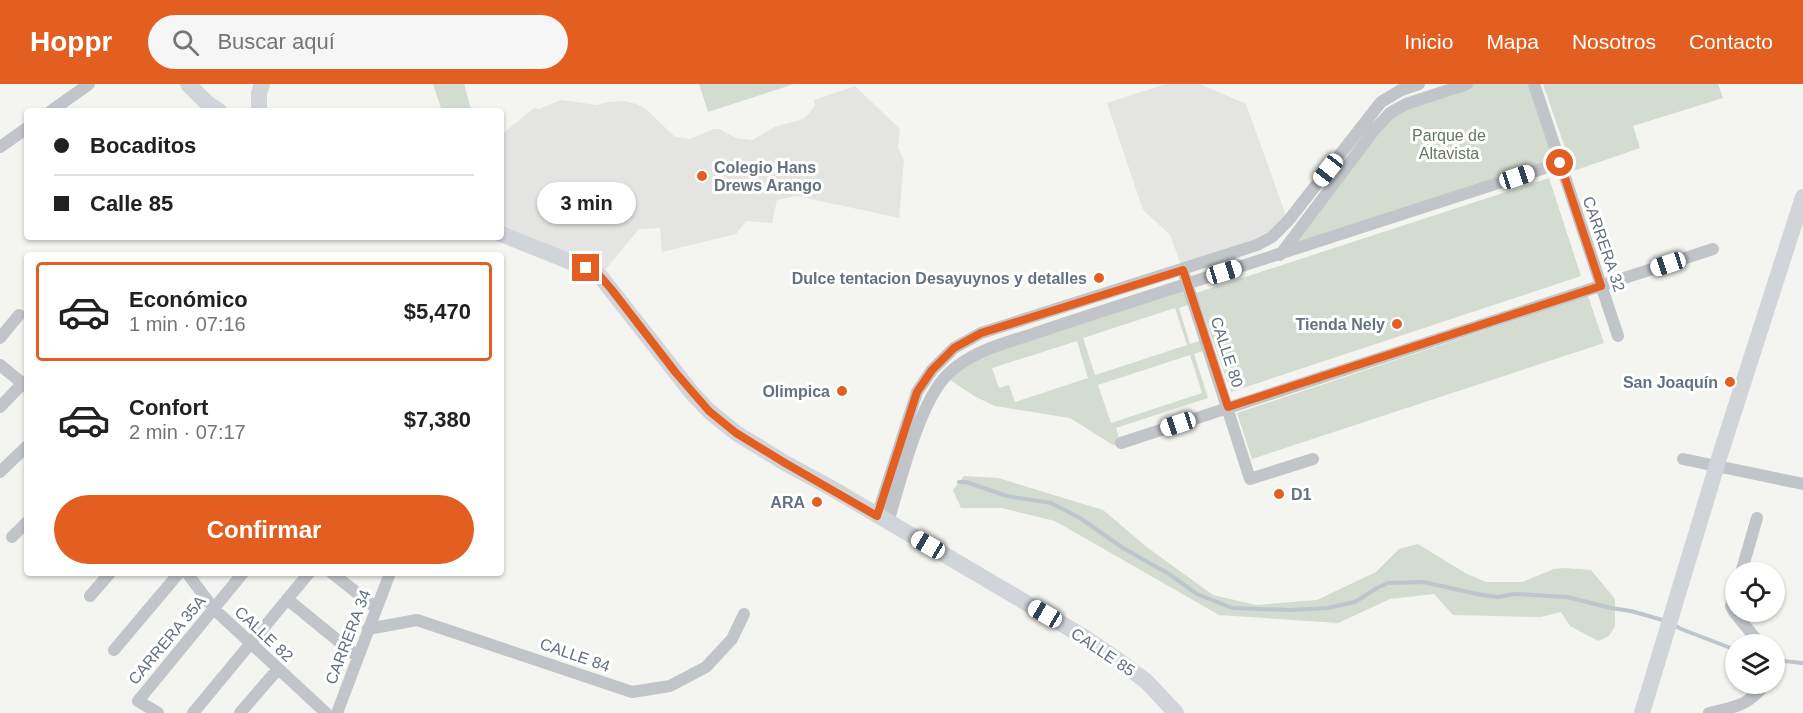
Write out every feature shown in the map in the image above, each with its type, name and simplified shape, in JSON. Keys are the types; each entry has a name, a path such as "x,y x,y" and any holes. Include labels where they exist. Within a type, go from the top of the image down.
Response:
{"main road":[{"path":"188,84 215,108"},
{"path":"259,108 259,93 262,84"},
{"path":"1644,712 1716,466 1803,196"},
{"name":"CALLE 85","path":"504,235 586,268 600,276 692,393 709,411 736,433 1084,637 1147,682 1176,713"}],"street":[{"path":"55,108 89,84"},
{"path":"883,519 917,392 932,370 954,348 981,333 1183,270 1257,245 1272,237 1288,221 1381,102 1401,90 1419,84"},
{"path":"1280,255 1375,129 1390,113 1406,104 1467,84"},
{"name":"CARRERA 32","path":"1534,84 1618,336"},
{"path":"0,147 24,130"},
{"path":"883,519 931,399 946,376 965,360 986,350 1560,163"},
{"path":"1121,442 1713,249"},
{"name":"CALLE 80","path":"1183,270 1250,479 1313,459"},
{"path":"0,338 19,315"},
{"path":"0,365 24,384"},
{"path":"0,407 24,386"},
{"path":"0,472 24,449"},
{"path":"1683,459 1803,484"},
{"path":"1744,562 1757,518"},
{"path":"12,537 24,525"},
{"path":"90,596 107,576"},
{"path":"114,650 176,576"},
{"name":"CALLE 82","path":"189,576 214,609 323,712"},
{"name":"CARRERA 35A","path":"158,713 138,701 241,576"},
{"path":"194,713 306,576"},
{"path":"336,576 376,608"},
{"name":"CARRERA 34","path":"337,713 389,576"},
{"path":"287,599 358,657"},
{"name":"CALLE 84","path":"368,629 417,620 632,692 670,686 706,667 732,639 744,614"},
{"path":"1742,622 1752,634"},
{"path":"246,711 278,669"},
{"path":"1709,713 1739,706 1757,694"}],"shaded area":[{"path":"1166,84 1200,84 1246,104 1288,221 1272,237 1183,270 1170,235 1143,210 1107,103"},
{"name":"Colegio Hans Drews Arango","path":"855,86 900,129 898,148 904,160 899,218 797,196 777,200 772,223 746,221 736,234 662,252 660,228 639,229 600,276 504,235 504,133 534,108 539,109 561,100 597,105 624,101 646,109 675,137 690,139 719,129 736,138 752,140 775,127 803,119 815,105 814,100"}],"green space":[{"path":"433,84 464,84 471,108 441,108"},
{"path":"699,84 794,84 708,112"},
{"name":"Parque de Altavista","path":"1467,84 1534,84 1560,163 1280,255 1390,113"},
{"path":"1543,84 1718,84 1723,98 1633,126 1640,148 1573,171"},
{"path":"1549,178 1581,276 1231,392 1196,293"},
{"path":"1187,284 1194,303 1179,308 1190,344 1206,339 1209,349 1194,354 1208,398 1116,428 1121,443 1113,445 1070,418 995,406 974,396 946,377 965,360","holes":["1175,308 1187,345 1095,375 1083,338","1077,341 1088,378 1015,402 1009,385 999,388 992,368","1190,355 1202,393 1111,423 1098,385"]},
{"path":"1588,296 1604,343 1252,459 1237,413"},
{"path":"964,476 998,478 1103,510 1148,548 1213,595 1256,605 1317,600 1376,572 1399,549 1418,544 1467,574 1486,582 1522,582 1554,569 1591,570 1615,599 1615,626 1609,636 1598,641 1570,626 1561,612 1541,617 1453,615 1434,594 1390,599 1338,623 1219,615 1055,521 1002,508 961,508 953,490"}],"waterway":[{"path":"959,482 966,482 1007,496 1051,503 1080,518 1197,594 1232,608 1290,610 1327,608 1355,602 1388,583 1423,582 1498,597 1514,594 1567,597 1666,621"},
{"path":"1672,624 1725,646"},
{"path":"1785,661 1803,663"}],"place":[{"name":"Colegio Hans Drews Arango","path":"702,176"},
{"name":"Dulce tentacion Desayuynos y detalles","path":"1099,278"},
{"name":"Tienda Nely","path":"1397,324"},
{"name":"San Joaquín","path":"1730,382"},
{"name":"Olimpica","path":"842,391"},
{"name":"D1","path":"1279,494"},
{"name":"ARA","path":"817,502"}],"route":[{"path":"586,268 600,276 692,393 709,411 736,433 877,516 917,392 932,370 954,348 981,333 1183,270 1228,407 1601,286 1560,163"}]}
